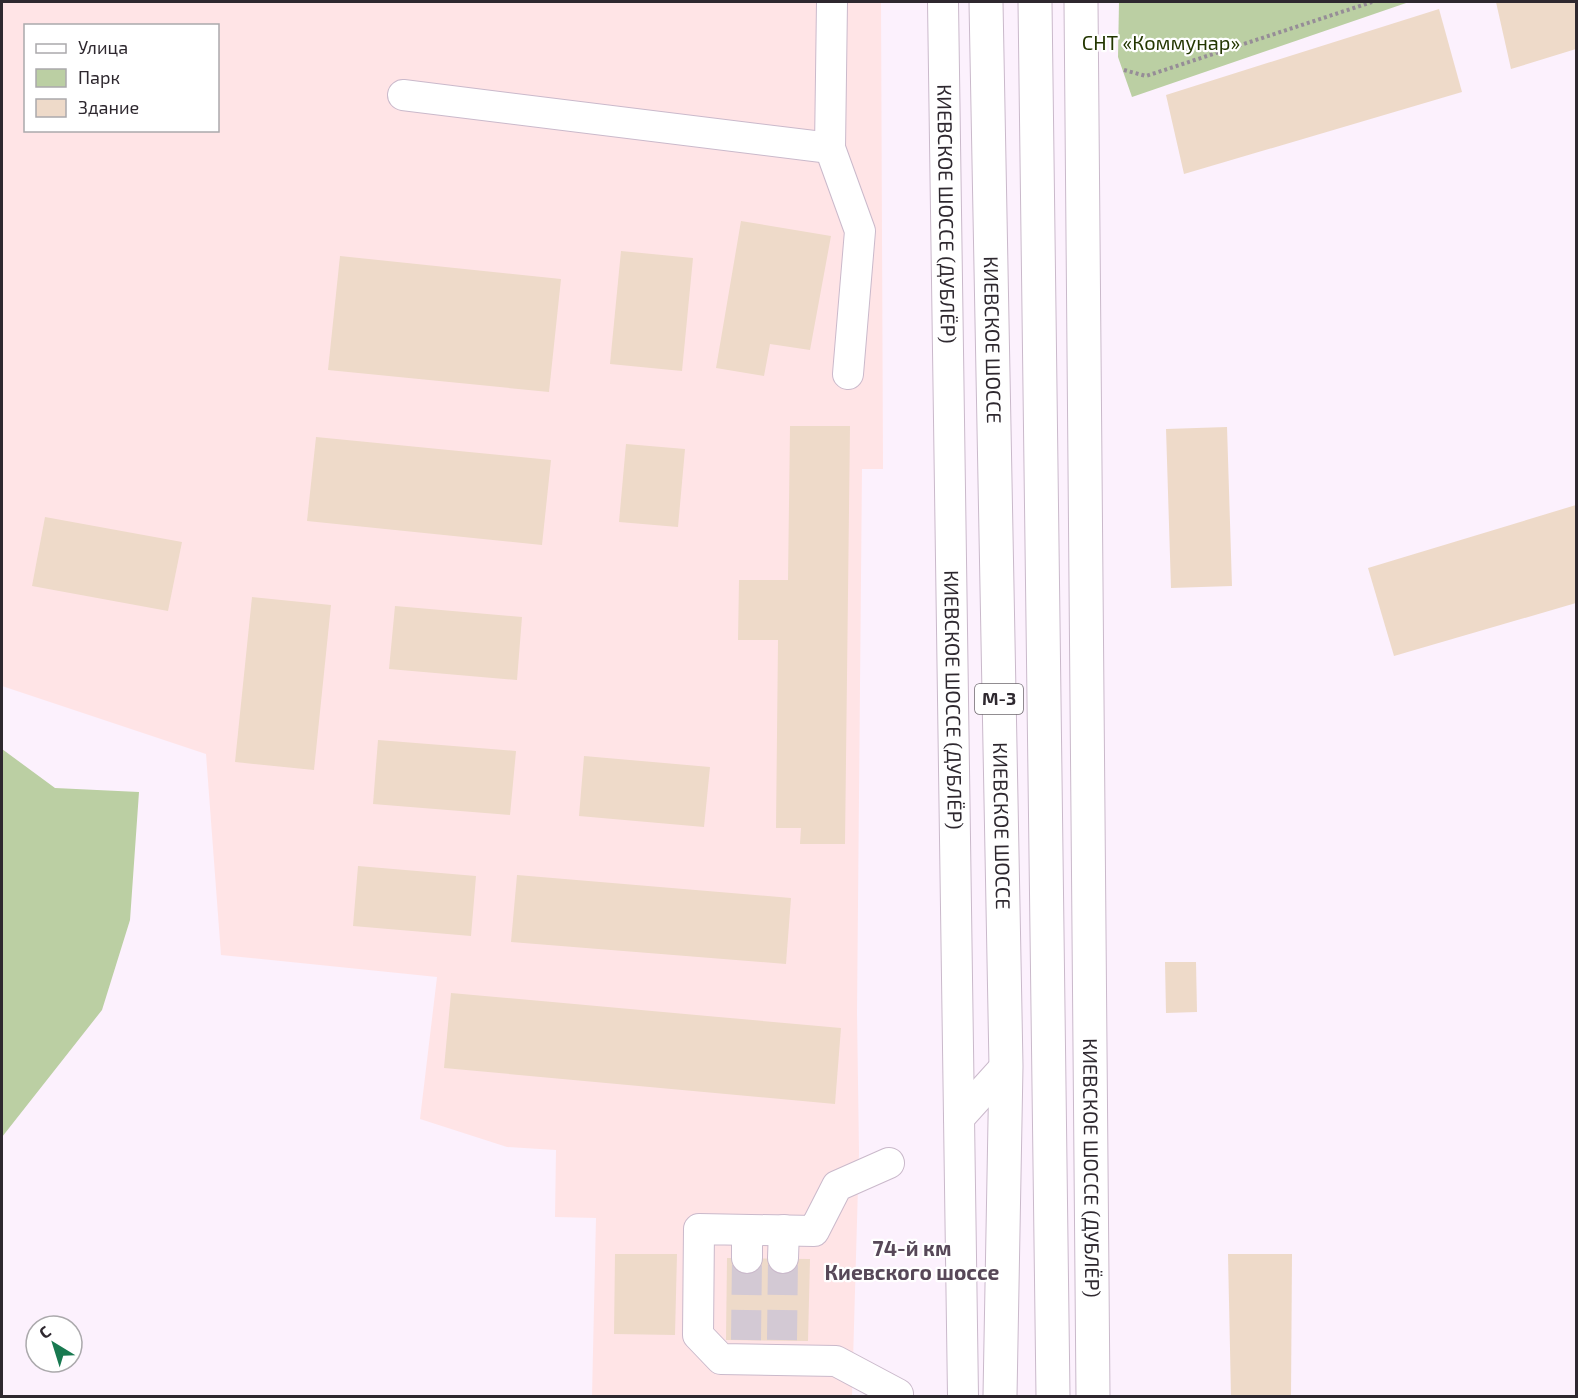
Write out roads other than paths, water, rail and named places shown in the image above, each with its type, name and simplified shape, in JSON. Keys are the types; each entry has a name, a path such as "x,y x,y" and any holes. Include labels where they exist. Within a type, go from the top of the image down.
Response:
{"main road":[{"name":"КИЕВСКОЕ ШОССЕ","path":"986,2 1006,1066 1000,1396"},
{"name":"М-3","path":"1035,2 1053,1396"},
{"name":"КИЕВСКОЕ ШОССЕ (ДУБЛЁР)","path":"1081,2 1093,1396"}],"street":[{"path":"832,2 830,148 860,231 848,374"},
{"name":"КИЕВСКОЕ ШОССЕ (ДУБЛЁР)","path":"943,2 963,1396"},
{"path":"403,95 830,148"},
{"path":"959,1118 1006,1066"},
{"path":"890,1163 837,1186 814,1231 783,1244 747,1244 699,1229 698,1335 721,1359 745,1350 781,1350 836,1361 898,1394"}],"tunnel":[{"path":"746,1340 747,1258"},
{"path":"782,1340 783,1258"}],"district":[{"name":"74-й км Киевского шоссе","path":"912,1261"}],"park label":[{"name":"СНТ «Коммунар»","path":"1161,43"}]}
